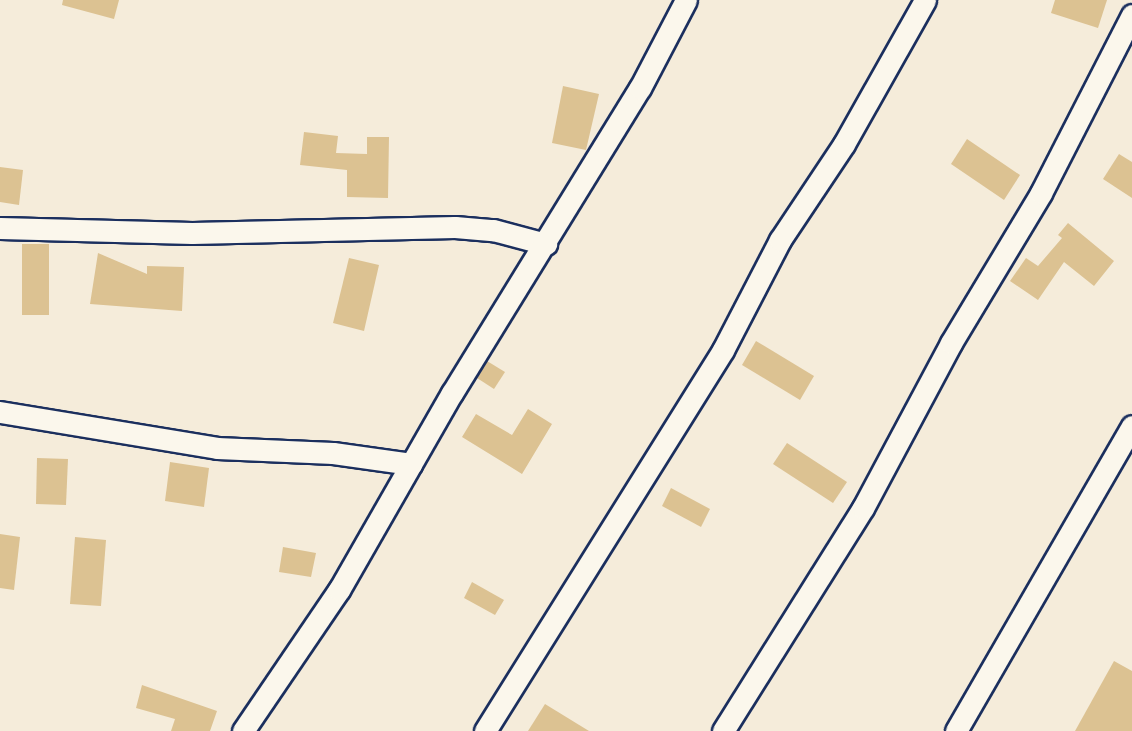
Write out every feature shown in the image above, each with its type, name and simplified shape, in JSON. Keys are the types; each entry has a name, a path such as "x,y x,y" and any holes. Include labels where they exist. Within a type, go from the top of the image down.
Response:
{"street":[{"path":"243,731 339,590 411,464 546,244 686,0"},
{"path":"485,731 723,350 780,240 844,144 925,0"},
{"path":"723,731 863,508 951,343 1041,193 1132,15"},
{"path":"0,228 192,233 455,227 493,230 546,244"},
{"path":"0,412 217,448 332,453 411,464"},
{"path":"956,731 1132,426"}],"building":[{"path":"63,0 119,0 114,19 62,5"},
{"path":"1055,0 1107,0 1098,28 1051,13"},
{"path":"563,86 599,94 586,150 552,143"},
{"path":"304,132 338,136 336,153 367,154 367,137 389,137 388,198 347,197 347,170 300,165"},
{"path":"967,139 1020,175 1004,200 951,164"},
{"path":"1119,154 1132,162 1132,198 1103,179"},
{"path":"0,167 23,170 19,205 0,202"},
{"path":"1068,223 1114,261 1094,286 1064,262 1038,300 1010,281 1026,258 1038,266 1062,238 1058,235"},
{"path":"22,244 49,244 49,315 22,315"},
{"path":"98,253 147,274 147,266 184,267 182,311 90,304"},
{"path":"349,258 379,265 364,331 333,323"},
{"path":"756,341 814,376 800,400 742,365"},
{"path":"487,361 505,372 494,389 477,378"},
{"path":"528,409 552,424 522,474 462,437 476,414 512,435"},
{"path":"787,443 847,482 833,503 773,464"},
{"path":"37,458 68,459 66,505 36,504"},
{"path":"170,462 209,468 204,507 165,501"},
{"path":"671,488 710,509 701,527 662,506"},
{"path":"0,534 20,537 14,590 0,588"},
{"path":"75,537 106,540 101,606 70,604"},
{"path":"283,547 316,553 311,577 279,572"},
{"path":"472,582 504,600 495,615 464,598"},
{"path":"1114,661 1132,671 1132,731 1075,731"},
{"path":"142,685 217,711 210,731 171,731 175,719 136,708"},
{"path":"545,704 589,731 528,731"}]}
